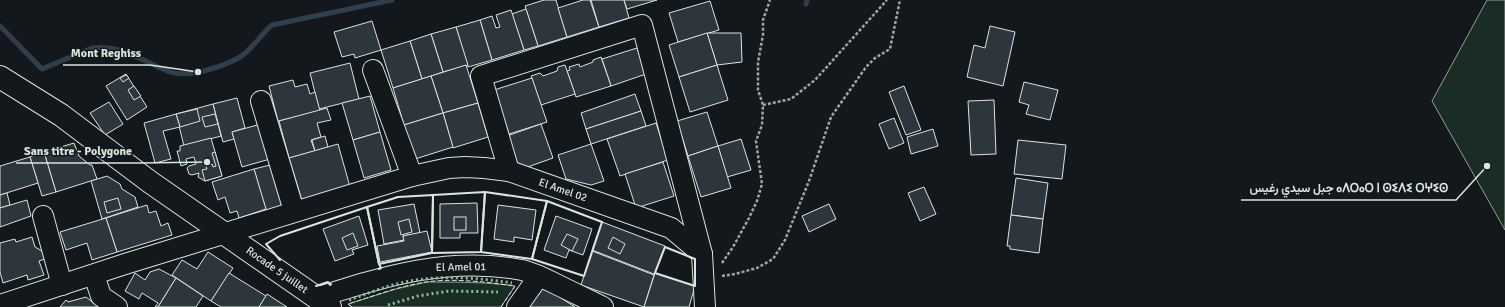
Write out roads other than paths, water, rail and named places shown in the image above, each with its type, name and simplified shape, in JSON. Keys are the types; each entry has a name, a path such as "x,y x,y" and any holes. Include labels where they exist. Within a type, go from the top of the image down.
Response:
{"main road":[{"name":"Rocade 5 juillet","path":"0,77 61,115 150,182 323,302"}],"street":[{"path":"509,171 481,76 642,25 702,254 705,307"},
{"path":"373,70 412,176"},
{"path":"261,101 294,212"},
{"name":"El Amel 02","path":"0,305 94,274 412,176 460,167 509,171 671,228 702,254"},
{"path":"43,216 62,285"},
{"name":"El Amel 01","path":"323,302 369,281 400,273 433,267 482,266 523,270 539,276 603,307"},
{"path":"94,274 101,296 117,307"},
{"path":"516,307 539,276"}],"waterway":[{"path":"0,26 42,69 92,48 103,47 123,51 170,72 186,74 215,68 233,61 245,54 272,25 392,0"},
{"path":"806,4 807,0"}],"place":[{"name":"Mont Reghiss","path":"198,72"},
{"name":"Sans titre - Polygone","path":"207,162"},
{"name":"جبل سيدي رغيس ⴰⴷⵔⴰⵔ ⵏ ⵙⵉⴷⵉ ⵔⵖⵉⵙ","path":"1487,166"}]}
